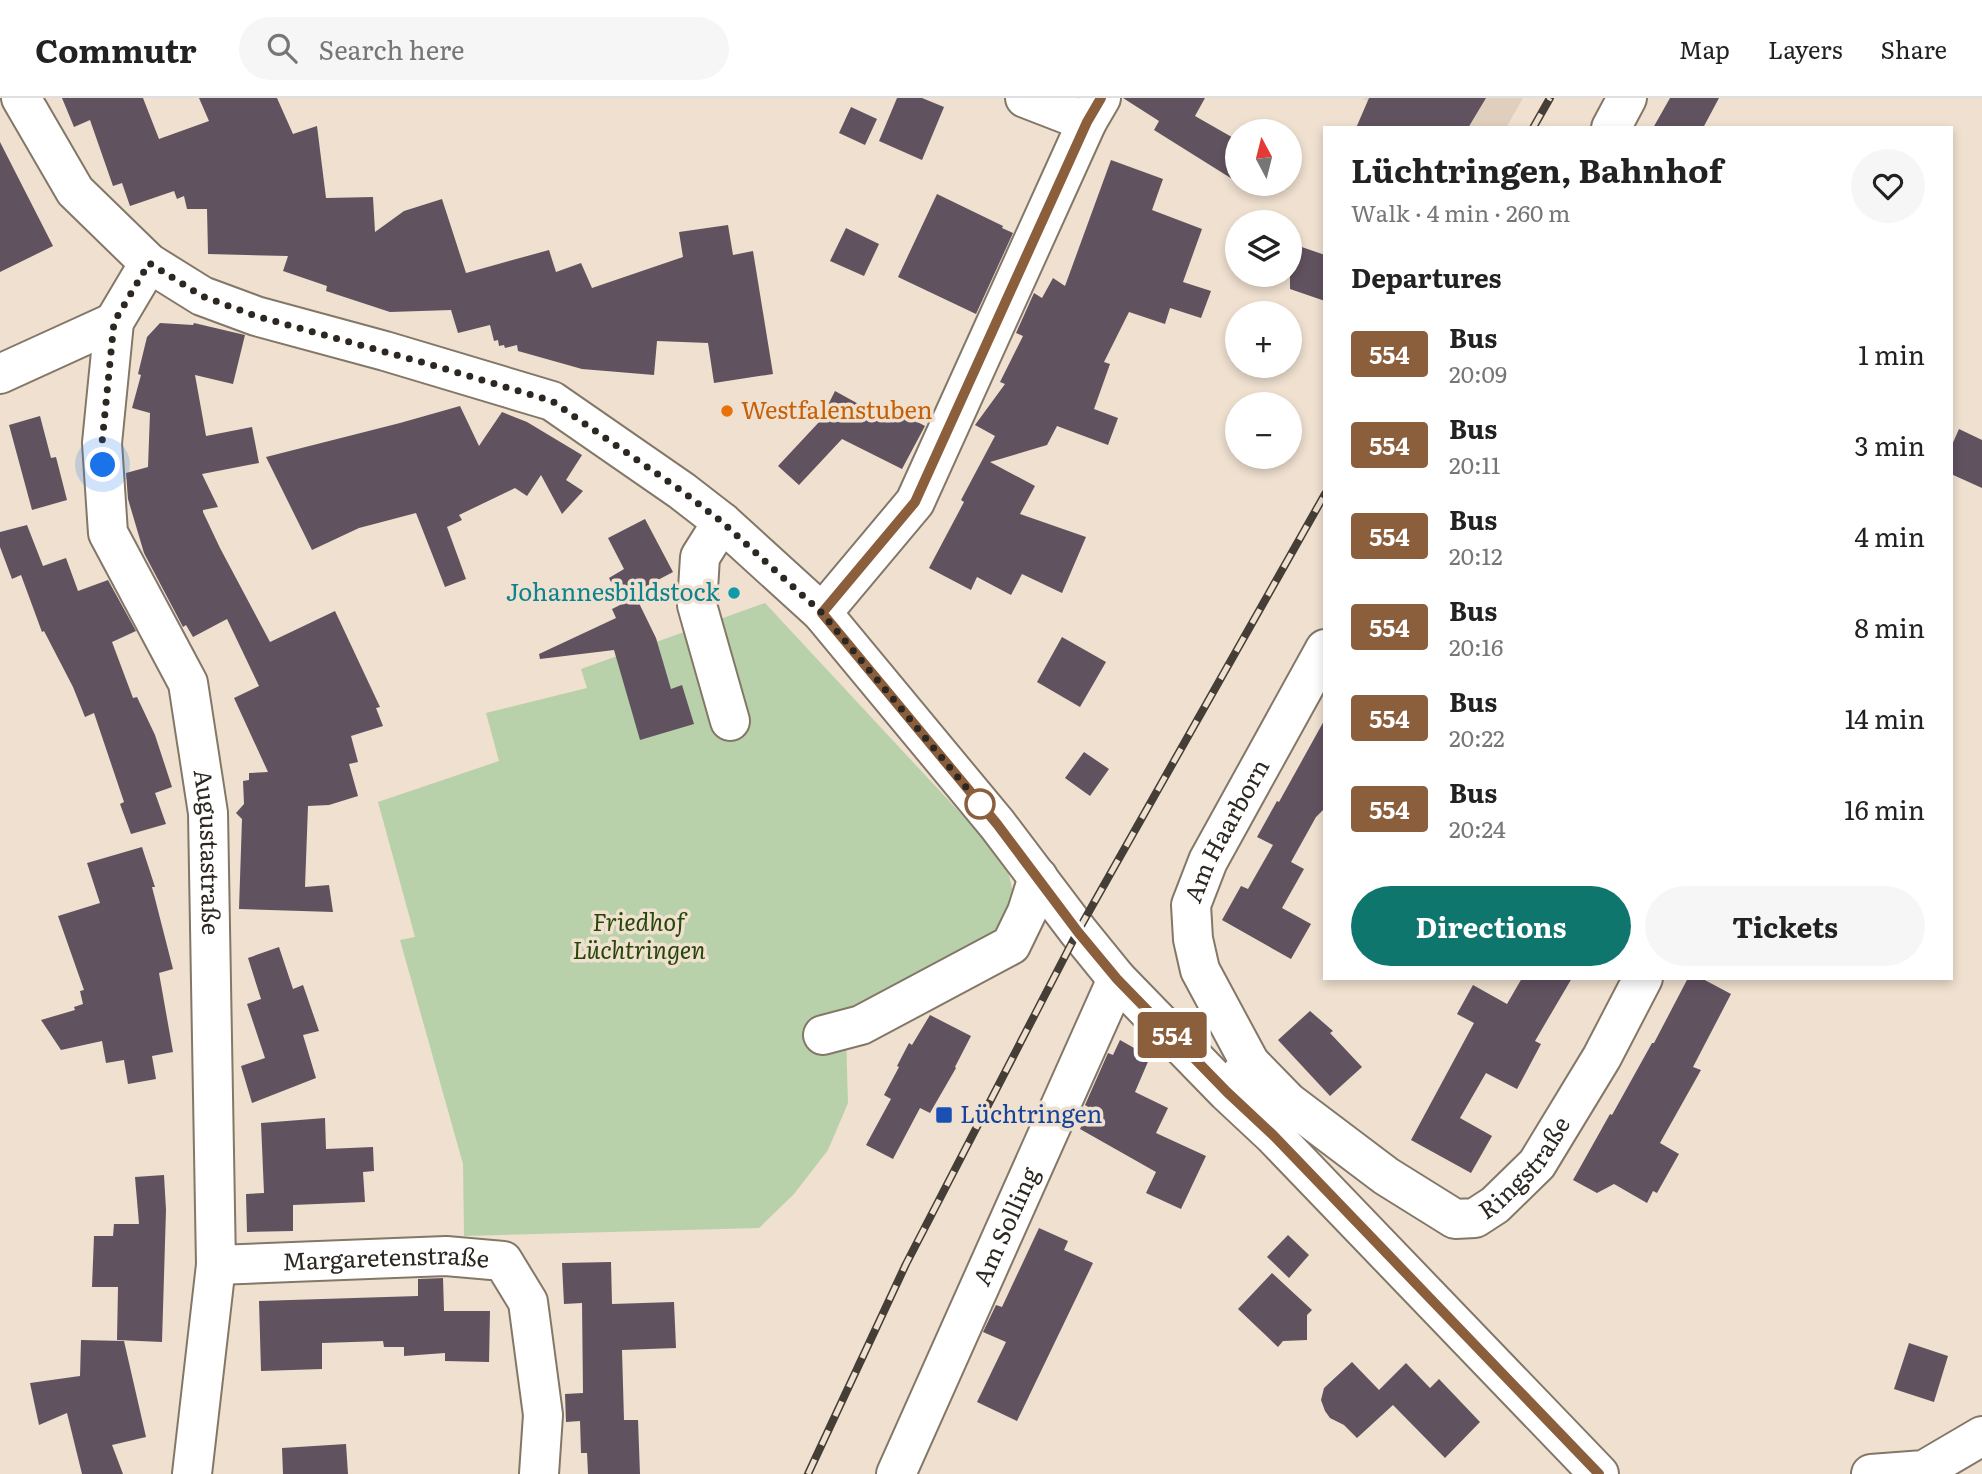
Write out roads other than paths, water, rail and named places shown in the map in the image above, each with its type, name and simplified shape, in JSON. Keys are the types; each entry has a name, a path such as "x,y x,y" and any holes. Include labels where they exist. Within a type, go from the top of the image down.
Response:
{"street":[{"path":"21,98 75,191 149,263 202,296 256,316 552,401 722,522 822,613 997,824 1117,979 1239,1078 1283,1145 1600,1474"},
{"path":"822,613 915,502 1094,110 1025,98"},
{"path":"1612,126 1627,98"},
{"name":"Augustastraße","path":"149,263 114,322 102,443 108,533 188,683 208,813 216,1265 192,1474"},
{"path":"0,374 114,322"},
{"path":"722,522 700,557 697,605 730,721"},
{"name":"Am Haarborn","path":"1239,1078 1200,971 1193,939 1191,905 1208,862 1323,653"},
{"path":"823,1035 861,1026 1011,945 1027,912 1038,877"},
{"name":"Am Solling","path":"896,1474 1117,979"},
{"name":"Ringstraße","path":"1239,1078 1288,1102 1386,1176 1455,1219 1475,1218 1495,1205 1537,1164 1602,1057 1642,980"},
{"name":"Margaretenstraße","path":"216,1265 446,1256 503,1261 528,1303 543,1415 540,1474"},
{"path":"1871,1474 1924,1470 1982,1436"}],"railway":[{"path":"1534,126 1550,98"},
{"path":"808,1474 906,1264 1078,931 1323,498"}],"place":[{"name":"Westfalenstuben","path":"727,411"},
{"name":"Johannesbildstock","path":"734,593"},
{"name":"Lüchtringen","path":"944,1115"}],"park label":[{"name":"Friedhof Lüchtringen","path":"639,937"}]}
